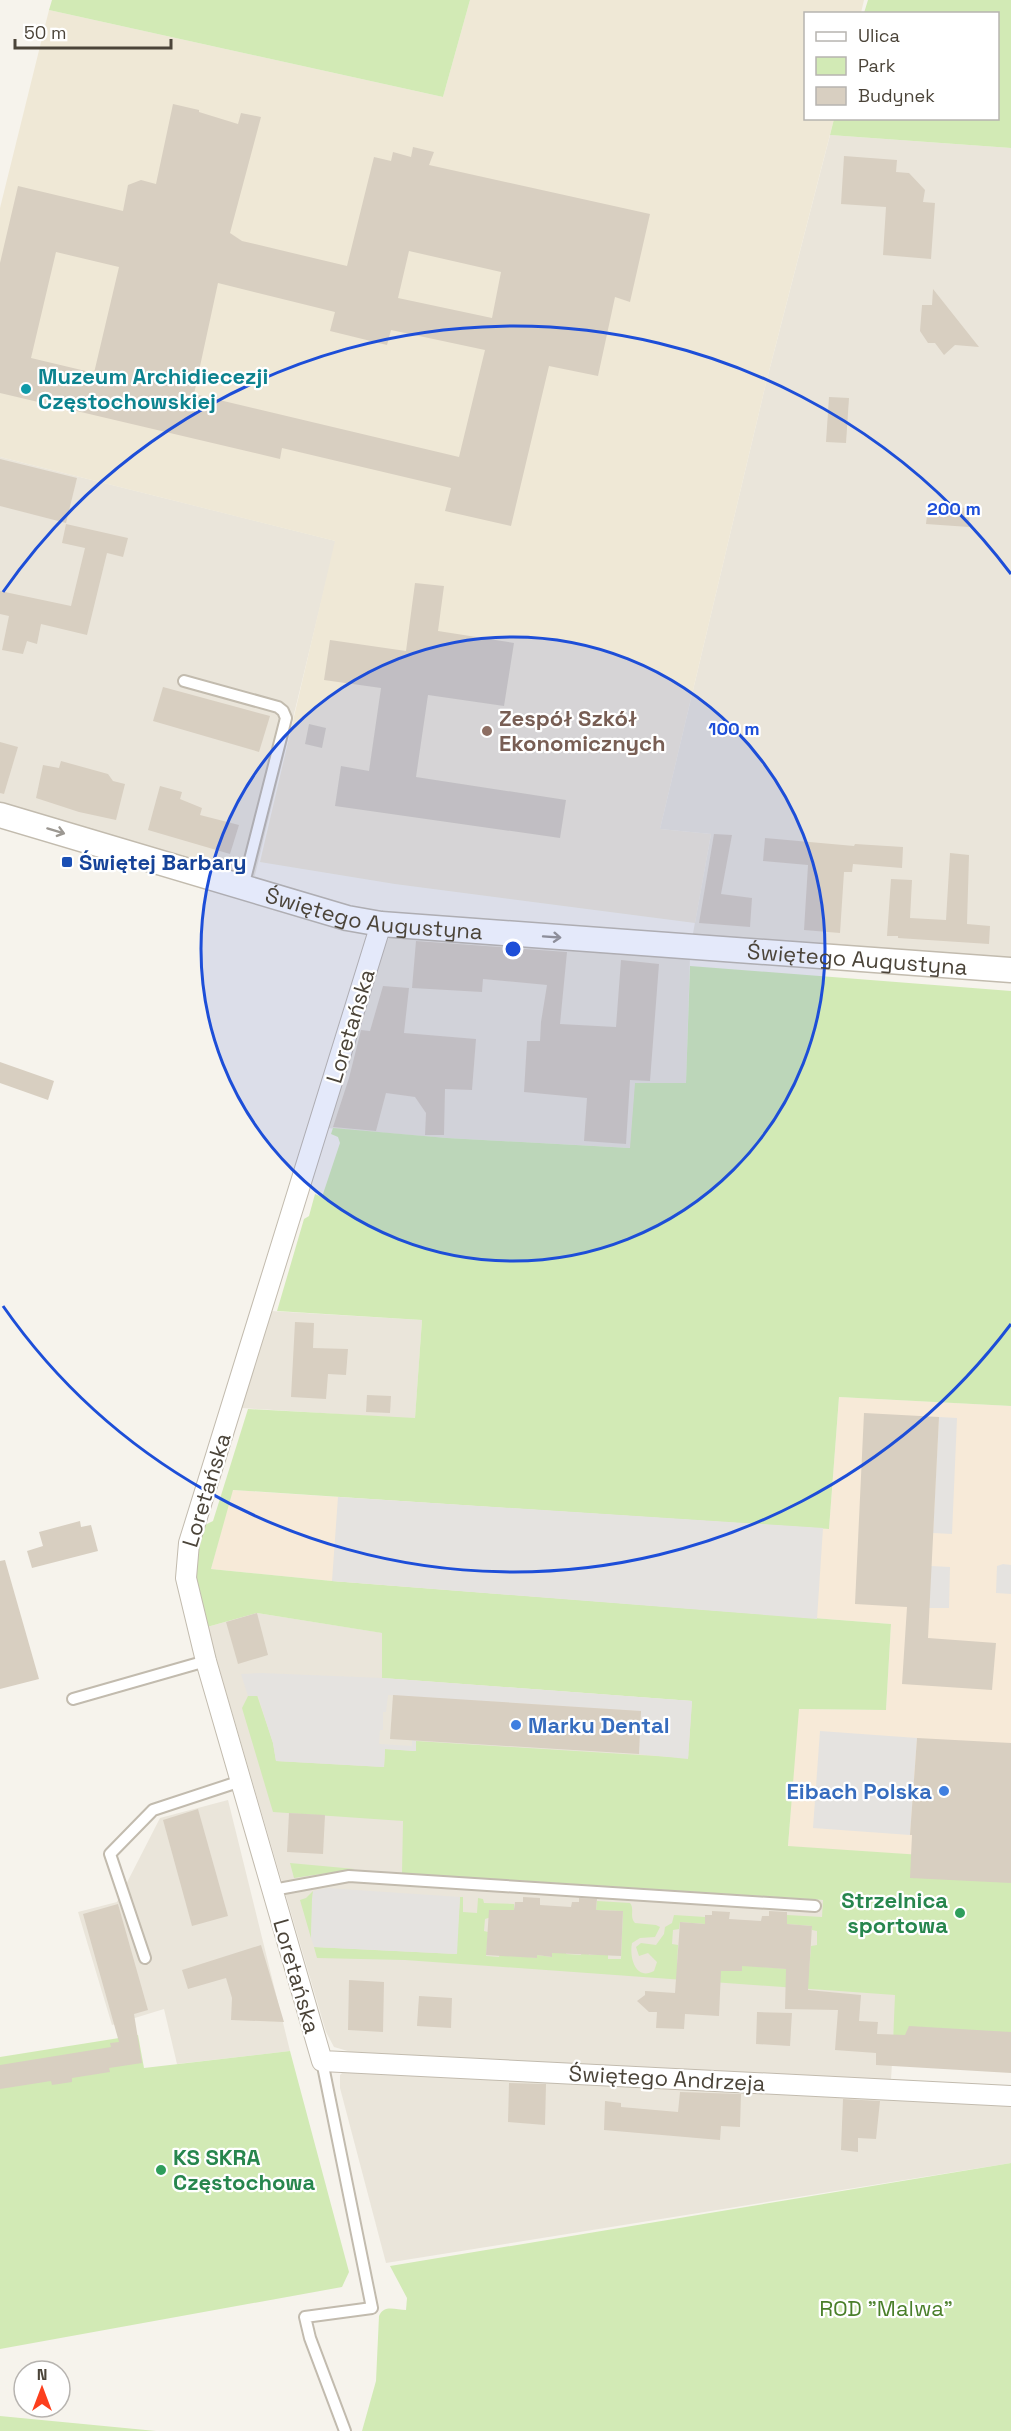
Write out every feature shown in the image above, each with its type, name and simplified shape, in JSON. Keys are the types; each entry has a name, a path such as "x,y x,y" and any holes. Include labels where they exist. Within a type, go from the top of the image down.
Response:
{"street":[{"name":"Świętego Augustyna","path":"0,815 348,918 381,924 1011,970"},
{"name":"Loretańska","path":"322,2061 206,1661 186,1578 189,1543 381,924"},
{"name":"Świętego Andrzeja","path":"322,2061 1011,2096"}],"lane":[{"path":"184,681 278,707 286,718 243,887"},
{"path":"73,1699 206,1661"},
{"path":"145,1958 110,1854 153,1810 241,1781"},
{"path":"273,1890 350,1876 815,1906"},
{"path":"322,2061 372,2308 305,2317 310,2338 345,2431"}],"shaded area":[{"path":"470,0 864,0 861,12 804,12 804,120 834,120 766,383 660,829 711,834 695,923 395,884 260,862 335,541 0,457 0,208 49,10 443,97"},
{"path":"830,135 1011,148 1011,960 692,939 711,834 660,829 766,383"},
{"path":"0,457 336,541 254,879 0,806"},
{"path":"395,934 690,957 686,1084 631,1148 447,1138 327,1128 383,948 388,939"},
{"path":"271,1311 422,1320 415,1419 242,1408"},
{"path":"839,1397 1011,1406 1011,1861 788,1847 798,1709 886,1710 891,1624 332,1581 211,1569 232,1490 829,1529"},
{"path":"939,1417 957,1418 952,1534 933,1533"},
{"path":"338,1497 823,1528 817,1619 332,1581"},
{"path":"1011,1565 1011,1594 996,1593 997,1566"},
{"path":"931,1566 950,1567 949,1608 929,1608"},
{"path":"257,1613 383,1633 382,1678 798,1709 402,1873 823,1900 896,1995 891,2080 351,2052 334,2047 326,2032 207,1627"},
{"path":"241,1674 382,1678 692,1701 688,1759 639,1754 641,1711 388,1695 386,1712 383,1712 383,1730 380,1730 379,1744 412,1746 412,1740 416,1741 416,1751 385,1749 384,1767 276,1761 273,1743 258,1696 248,1696"},
{"path":"820,1731 917,1738 910,1835 813,1828"},
{"path":"228,1800 290,2051 177,2064 164,2009 112,2025 78,1912 117,1902 160,1818"},
{"path":"327,1888 460,1897 457,1954 314,1947 311,1938 313,1891"},
{"path":"344,2071 1011,2103 1011,2163 386,2263 340,2088 340,2075"}],"green space":[{"path":"52,0 470,0 443,97 49,10"},
{"path":"868,0 1011,0 1011,148 830,135 834,120 999,120 999,12 864,12"},
{"path":"690,966 1011,991 1011,1406 839,1397 829,1529 233,1490 211,1569 332,1581 891,1624 886,1710 799,1709 788,1846 1011,1861 1011,2032 892,2066 895,1995 405,1960 317,1958 314,1947 456,1954 460,1897 463,1897 463,1912 477,1913 478,1898 483,1899 484,1903 514,1904 514,1910 485,1919 484,1931 488,1932 486,1956 499,1957 500,1953 537,1958 537,1955 552,1957 552,1950 581,1955 581,1951 588,1952 589,1955 608,1953 608,1959 621,1959 623,1911 596,1910 597,1901 630,1903 635,1923 660,1927 655,1937 640,1938 632,1943 633,1961 638,1970 643,1973 654,1971 657,1962 648,1953 639,1956 636,1947 641,1943 656,1945 664,1934 665,1927 672,1923 674,1915 705,1917 705,1924 680,1922 679,1929 673,1930 672,1944 678,1945 677,1968 740,1968 741,1971 742,1965 809,1971 811,1946 817,1945 817,1931 812,1930 812,1926 787,1924 787,1915 822,1917 823,1900 402,1873 403,1821 273,1812 242,1708 248,1696 257,1695 273,1743 276,1761 384,1767 385,1749 415,1751 416,1741 688,1758 692,1701 382,1678 382,1633 257,1613 207,1627 194,1579 194,1562 205,1525 213,1521 248,1409 415,1418 422,1320 277,1311 304,1219 309,1216 315,1194 322,1197 340,1143 338,1137 331,1134 333,1128 447,1138 630,1148 635,1083 686,1083"},
{"path":"290,1863 355,1869 294,1878"},
{"path":"313,1891 311,1938 300,1900"},
{"name":"KS SKRA Częstochowa","path":"138,2035 144,2068 290,2051 349,2272 342,2287 0,2349 0,2057"},
{"name":"ROD \"Malwa\"","path":"1011,2163 1011,2431 362,2431 376,2381 379,2316 384,2310 391,2308 406,2310 407,2298 390,2266"},
{"path":"0,2416 12,2419 156,2431 0,2431"}],"building":[{"path":"173,104 199,110 199,112 238,124 241,113 261,117 230,233 242,241 347,266 374,157 391,161 393,152 411,157 413,147 434,152 429,165 650,214 630,302 615,297 598,376 549,366 511,526 445,511 451,488 282,448 280,459 0,393 0,263 18,186 123,211 128,185 141,180 156,184","holes":["409,251 501,272 492,318 398,298","56,252 119,267 94,373 31,358","218,283 335,312 330,331 387,345 391,330 485,350 459,457 194,394"]},
{"path":"844,156 897,160 896,172 909,173 925,190 923,202 935,203 931,259 883,255 886,207 841,204"},
{"path":"933,289 979,347 955,345 944,355 935,343 928,343 920,331 922,305 932,305"},
{"path":"829,397 849,398 846,443 826,442"},
{"path":"0,459 77,478 66,523 0,506"},
{"path":"928,506 970,508 969,527 926,524"},
{"path":"66,524 128,538 123,557 107,553 87,635 41,624 37,644 27,641 23,654 2,650 9,616 0,614 0,591 71,606 85,548 62,543"},
{"path":"415,583 444,586 438,631 514,643 504,706 428,695 416,777 566,800 560,838 335,806 341,766 369,771 381,688 324,680 330,640 406,651"},
{"path":"163,687 270,716 259,752 153,721"},
{"path":"309,724 326,728 322,748 305,744"},
{"path":"0,742 18,747 4,794 0,793"},
{"path":"61,761 108,774 113,781 125,784 116,820 79,812 36,798 43,765 59,768"},
{"path":"160,786 182,792 180,799 202,808 200,815 239,825 230,854 148,830"},
{"path":"714,834 732,835 721,894 752,898 750,927 699,923"},
{"path":"765,838 854,846 855,844 903,847 902,868 853,864 852,872 844,872 840,933 804,930 808,865 763,861"},
{"path":"950,853 969,855 967,924 990,926 989,944 887,936 891,879 912,880 910,918 946,920"},
{"path":"416,941 567,952 560,1024 616,1027 621,960 659,964 650,1081 630,1080 626,1144 584,1141 587,1098 524,1092 527,1041 540,1041 547,985 483,979 482,992 412,988"},
{"path":"383,986 409,988 404,1033 476,1039 472,1090 445,1089 444,1135 425,1135 426,1113 415,1097 386,1093 376,1131 333,1127 361,1030 370,1031"},
{"path":"0,1062 54,1081 48,1100 0,1083"},
{"path":"295,1322 314,1323 313,1348 348,1349 346,1375 328,1374 326,1399 291,1397"},
{"path":"367,1395 391,1396 390,1413 366,1412"},
{"path":"864,1413 939,1417 928,1638 996,1643 992,1690 902,1684 907,1607 855,1604"},
{"path":"80,1521 81,1527 91,1525 98,1551 32,1568 27,1551 43,1546 39,1532"},
{"path":"5,1560 39,1679 0,1689 0,1561"},
{"path":"257,1613 268,1655 238,1664 226,1622"},
{"name":"Marku Dental","path":"393,1695 641,1711 639,1754 390,1739"},
{"path":"917,1738 1011,1743 1011,1883 910,1878 912,1835 910,1835"},
{"path":"198,1809 228,1916 192,1926 163,1820"},
{"path":"289,1813 325,1815 323,1854 287,1852"},
{"path":"523,1897 540,1898 540,1905 571,1907 572,1902 579,1902 579,1898 597,1899 596,1910 623,1911 621,1956 552,1953 552,1957 537,1955 537,1958 486,1955 489,1910 514,1910 515,1902 523,1902"},
{"path":"118,1904 148,2010 134,2014 142,2063 109,2068 110,2072 72,2078 72,2082 52,2085 51,2081 0,2089 0,2065 111,2047 110,2043 119,2042 83,1914"},
{"path":"712,1911 730,1912 729,1919 761,1921 762,1916 769,1916 769,1911 787,1912 787,1924 812,1926 808,1990 861,1995 859,2021 878,2022 877,2034 905,2035 909,2026 1011,2032 1011,2073 876,2065 876,2053 835,2050 838,2010 785,2009 786,1969 742,1966 742,1971 721,1971 719,2016 685,2014 684,2029 656,2028 657,2012 649,2012 637,2001 645,1995 645,1991 675,1993 680,1922 705,1924 705,1915 712,1915"},
{"path":"261,1945 284,2022 231,2020 232,1998 226,1978 188,1989 182,1970"},
{"path":"349,1980 384,1982 383,2032 348,2030"},
{"path":"419,1996 452,1998 451,2028 417,2026"},
{"path":"757,2012 792,2013 790,2046 756,2044"},
{"path":"509,2083 546,2084 545,2125 508,2122"},
{"path":"680,2092 741,2094 740,2127 721,2126 720,2140 604,2130 605,2101 621,2103 621,2107 678,2112"},
{"path":"843,2099 880,2101 876,2139 858,2138 858,2152 841,2150"}],"place":[{"name":"Muzeum Archidiecezji Częstochowskiej","path":"26,389"},
{"name":"Zespół Szkół Ekonomicznych","path":"487,731"},
{"name":"Świętej Barbary","path":"67,862"},
{"name":"Marku Dental","path":"516,1725"},
{"name":"Eibach Polska","path":"944,1791"},
{"name":"Strzelnica sportowa","path":"960,1913"},
{"name":"KS SKRA Częstochowa","path":"161,2170"}]}
